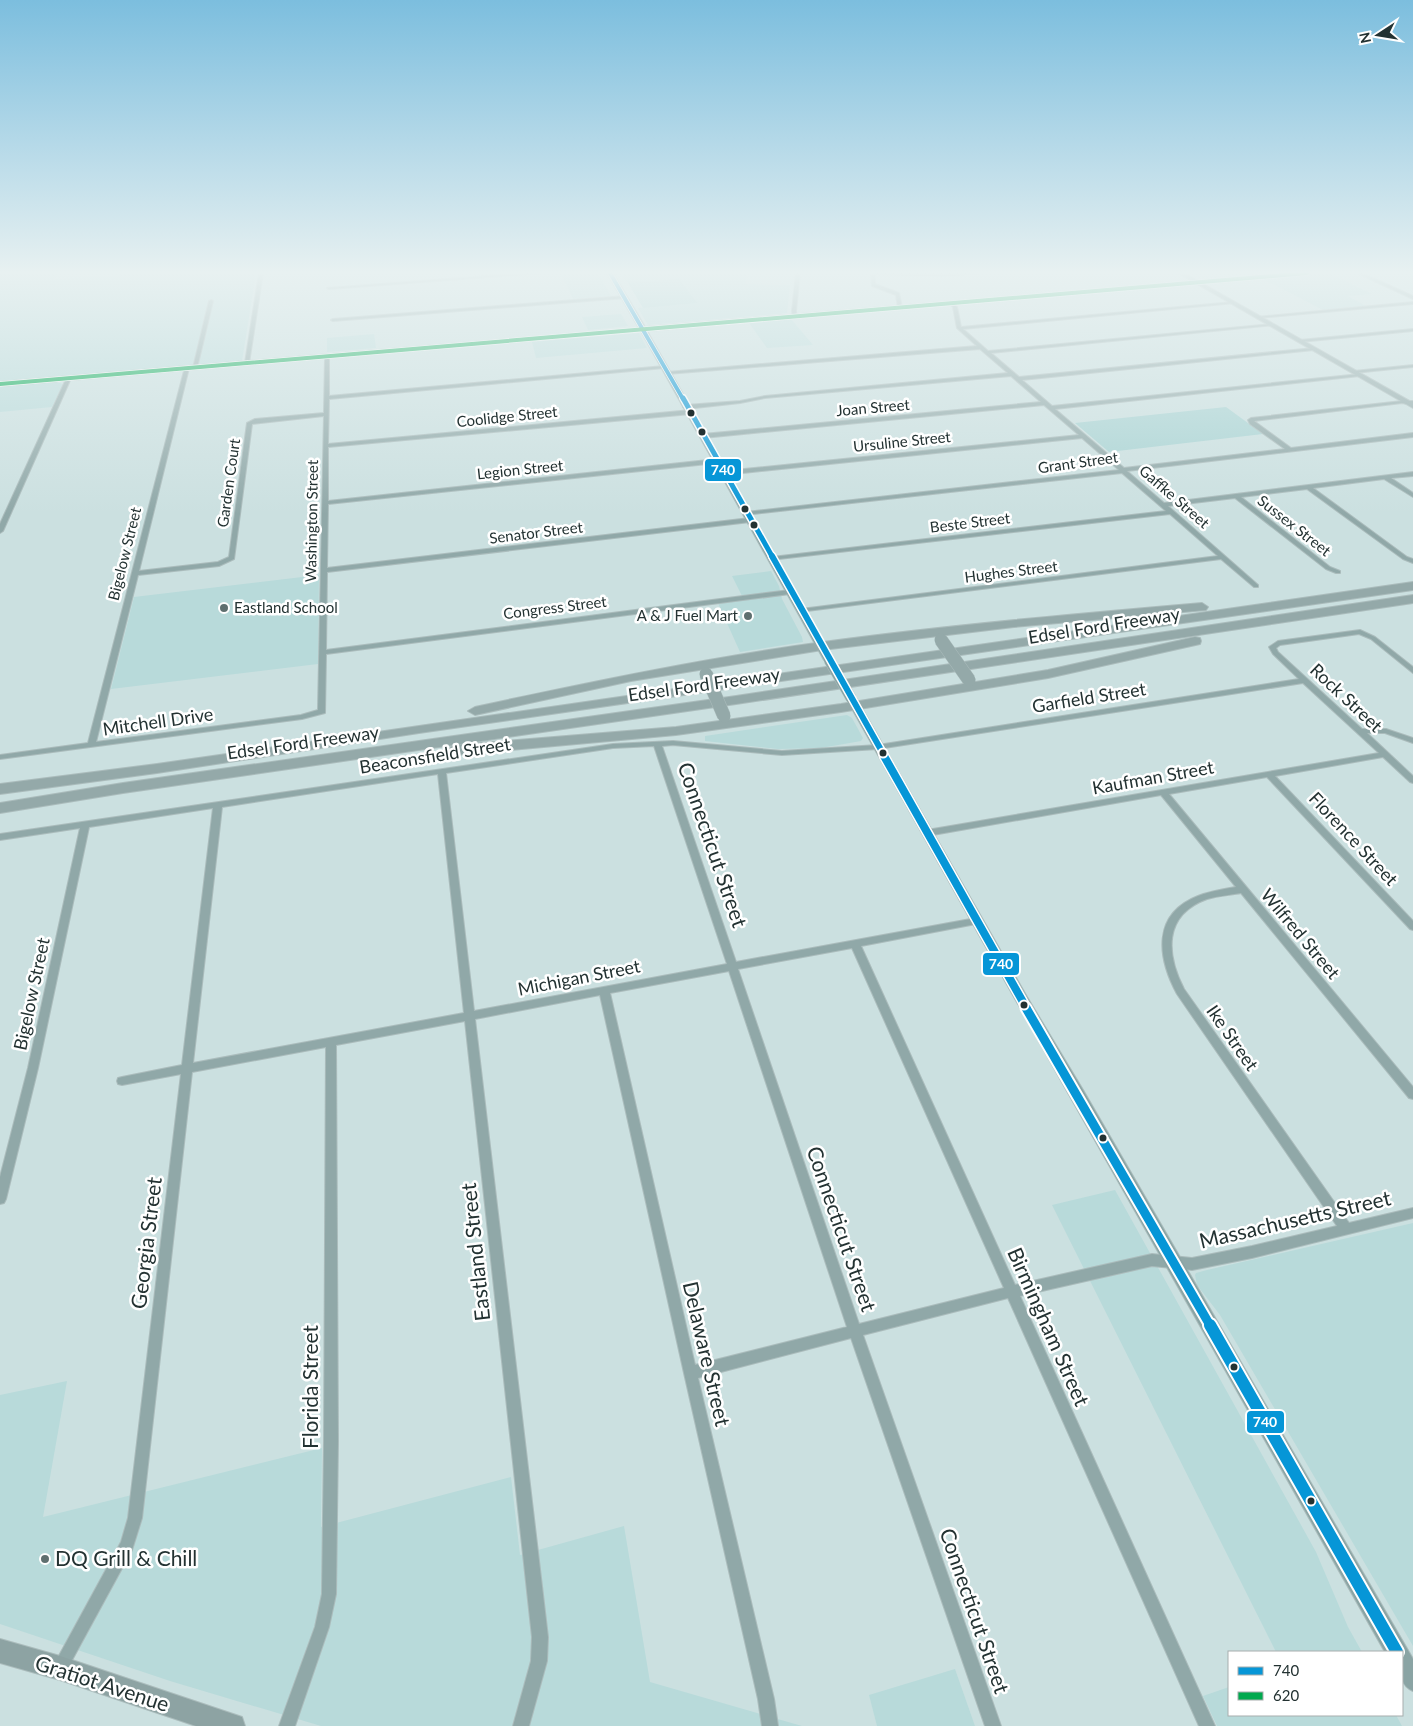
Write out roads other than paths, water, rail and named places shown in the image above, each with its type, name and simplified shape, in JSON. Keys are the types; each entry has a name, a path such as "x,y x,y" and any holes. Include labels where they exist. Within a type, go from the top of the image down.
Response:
{"highway":[{"name":"Edsel Ford Freeway","path":"0,789 47,784 321,743 904,661 1413,586"},
{"name":"Edsel Ford Freeway","path":"0,808 123,788 736,700 1413,599"},
{"path":"321,743 610,681 709,669 822,646 1161,610 1307,601"},
{"path":"123,788 223,779 380,758 660,733 731,719 1062,671 1192,642 1272,619"},
{"path":"926,634 941,640 967,684"},
{"path":"709,669 731,719"}],"main road":[{"path":"0,384 367,354"},
{"path":"657,354 976,922 1078,1095 1396,1651"},
{"name":"Gratiot Avenue","path":"0,1651 60,1668 233,1726"},
{"path":"1403,1663 1413,1680"}],"street":[{"path":"195,368 198,354"},
{"path":"247,363 248,354"},
{"path":"326,398 892,354"},
{"name":"Gaffke Street","path":"989,354 1256,586"},
{"path":"1017,378 1267,354"},
{"path":"1322,354 1411,404"},
{"name":"Washington Street","path":"319,713 323,707 327,357"},
{"path":"1354,372 1413,366"},
{"name":"Bigelow Street","path":"92,746 187,368"},
{"name":"Coolidge Street","path":"326,446 688,409 765,397 1012,374"},
{"path":"1051,408 1360,376"},
{"path":"0,531 69,378"},
{"name":"Joan Street","path":"703,436 1046,403"},
{"path":"1291,450 1251,421 1258,418 1411,404"},
{"name":"Garden Court","path":"135,573 227,562 232,558 250,424 256,421 326,414"},
{"name":"Ursuline Street","path":"724,473 1083,436"},
{"name":"Grant Street","path":"748,517 1413,436"},
{"name":"Legion Street","path":"325,503 717,461"},
{"path":"1163,505 1413,474"},
{"path":"1386,478 1413,495"},
{"path":"1308,487 1405,558 1413,561"},
{"name":"Sussex Street","path":"1236,496 1328,568 1338,572"},
{"name":"Beste Street","path":"772,559 1171,512"},
{"name":"Senator Street","path":"324,570 748,517"},
{"name":"Hughes Street","path":"801,611 1223,558"},
{"name":"Congress Street","path":"324,652 790,592"},
{"name":"Rock Street","path":"1411,668 1369,636 1356,632 1286,642 1274,645 1273,650 1413,780"},
{"name":"Garfield Street","path":"878,747 1305,680"},
{"name":"Mitchell Drive","path":"0,757 92,746 319,713"},
{"path":"1360,731 1386,730 1413,741"},
{"name":"Beaconsfield Street","path":"0,837 613,746 657,743 782,753 878,747"},
{"name":"Connecticut Street","path":"657,743 855,1331 992,1726"},
{"name":"Kaufman Street","path":"927,833 1385,754"},
{"name":"Eastland Street","path":"442,772 540,1636 539,1661 521,1726"},
{"name":"Florence Street","path":"1269,774 1413,927"},
{"name":"Wilfred Street","path":"1164,792 1413,1095"},
{"name":"Georgia Street","path":"60,1668 133,1530 218,805"},
{"name":"Bigelow Street","path":"0,1199 33,1068 85,825"},
{"name":"Ike Street","path":"1242,889 1198,900 1181,911 1167,933 1165,941 1167,963 1174,982 1189,1005 1346,1229"},
{"name":"Michigan Street","path":"122,1081 976,922"},
{"name":"Birmingham Street","path":"855,944 1207,1726"},
{"name":"Delaware Street","path":"604,990 766,1699 770,1726"},
{"name":"Florida Street","path":"287,1726 322,1627 328,1594 331,1441 331,1041"},
{"name":"Massachusetts Street","path":"690,1373 1010,1292 1152,1260 1192,1264 1252,1252 1413,1213"}],"place":[{"name":"Eastland School","path":"224,608"},
{"name":"A & J Fuel Mart","path":"748,616"},
{"name":"DQ Grill & Chill","path":"45,1559"}]}
